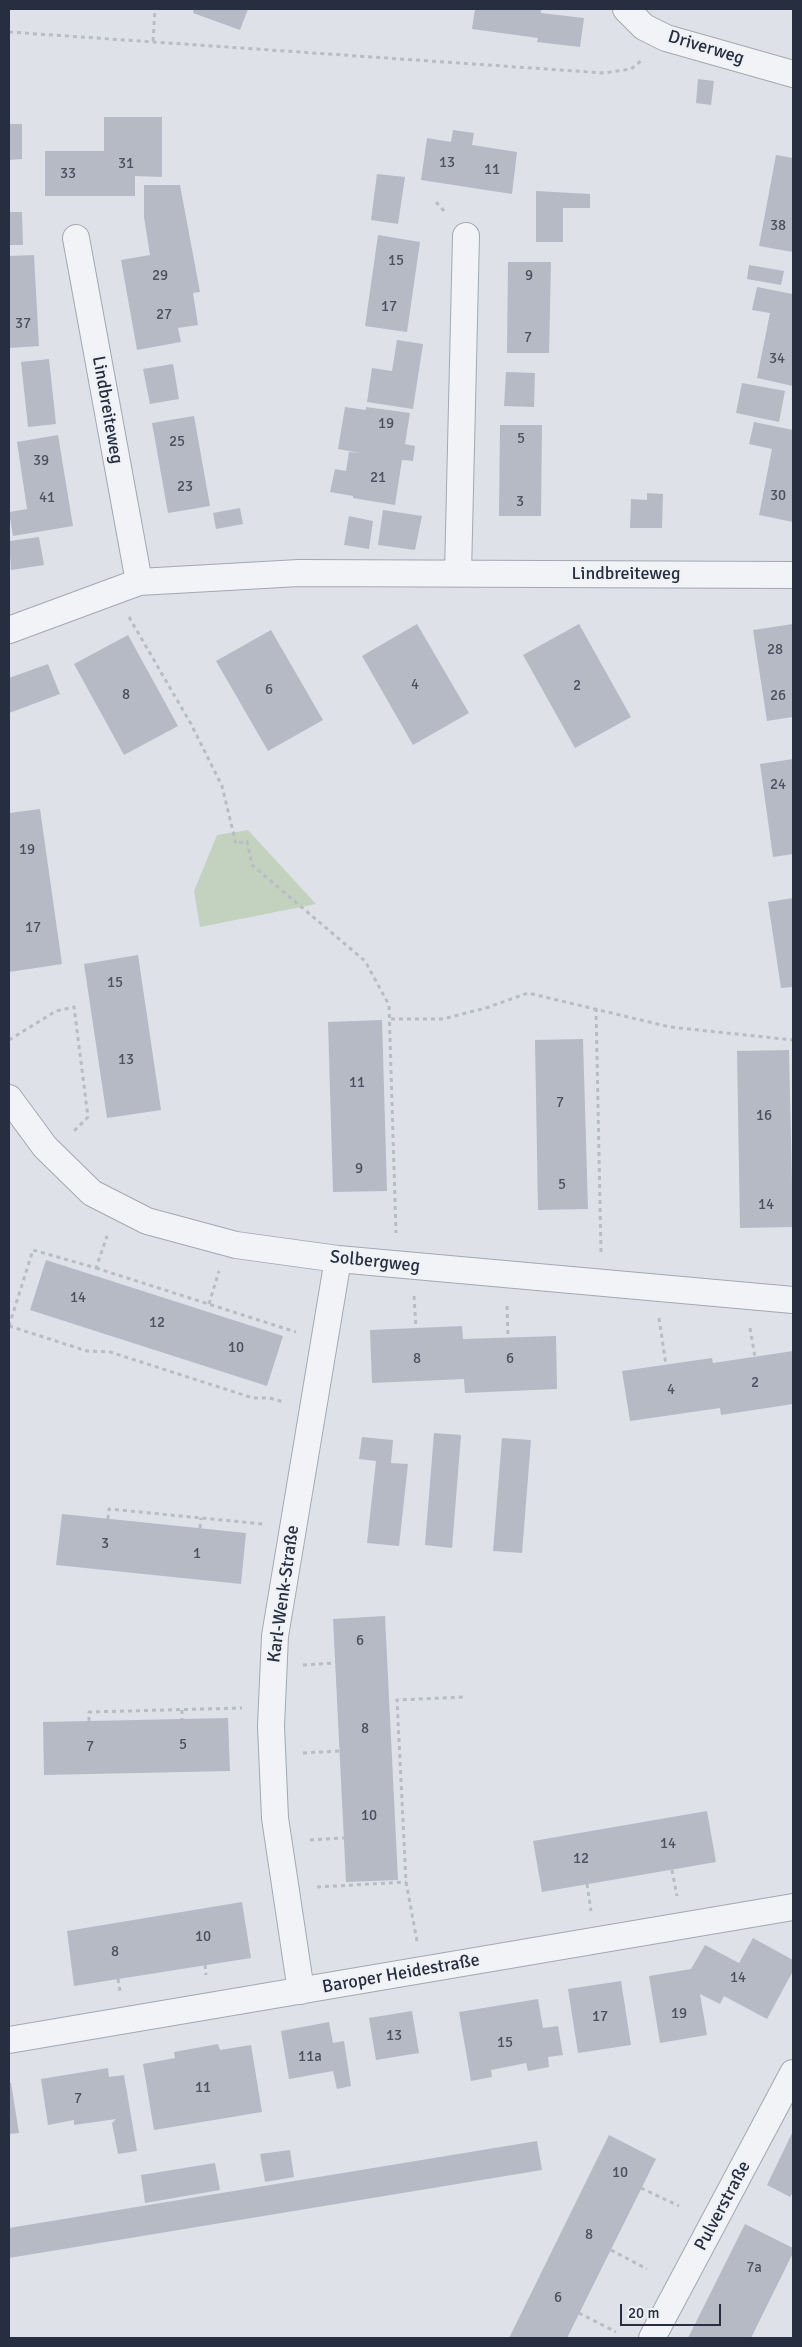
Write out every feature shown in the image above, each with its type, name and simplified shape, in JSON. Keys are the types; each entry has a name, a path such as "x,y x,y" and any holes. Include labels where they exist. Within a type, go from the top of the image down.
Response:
{"street":[{"name":"Driverweg","path":"626,9 644,27 666,38 793,74"},
{"path":"458,573 466,236"},
{"name":"Lindbreiteweg","path":"76,238 139,582"},
{"name":"Lindbreiteweg","path":"9,630 139,582 299,573 793,575"},
{"name":"Solbergweg","path":"9,1098 45,1147 92,1193 148,1221 236,1245 338,1259 793,1300"},
{"name":"Karl-Wenk-Straße","path":"301,1991 275,1818 272,1708 275,1636 338,1259"},
{"name":"Baroper Heidestraße","path":"9,2040 793,1907"},
{"name":"Pulverstraße","path":"652,2338 793,2073"}],"path":[{"path":"153,41 155,9"},
{"path":"9,32 604,73 631,69 666,38"},
{"path":"124,608 191,724 222,786 236,844 247,841 252,865 366,961 389,1005 391,1019 397,1243"},
{"path":"391,1019 443,1019 486,1008 528,993 670,1027 793,1040"},
{"path":"9,1040 56,1011 74,1007 88,1117 67,1138"},
{"path":"596,1008 602,1253"},
{"path":"96,1268 110,1228"},
{"path":"298,1333 96,1268 33,1250 9,1326 87,1351 110,1352 253,1398 270,1398 313,1410"},
{"path":"209,1304 220,1267"},
{"path":"413,1287 416,1328"},
{"path":"507,1304 508,1338"},
{"path":"657,1310 666,1364"},
{"path":"748,1319 755,1357"},
{"path":"108,1519 109,1509 294,1527"},
{"path":"200,1518 200,1528"},
{"path":"298,1665 335,1663"},
{"path":"417,1945 406,1882 397,1700 465,1697"},
{"path":"89,1721 89,1712 272,1708"},
{"path":"182,1710 182,1719"},
{"path":"294,1753 339,1751"},
{"path":"309,1840 344,1838"},
{"path":"672,1870 678,1902"},
{"path":"314,1887 406,1882"},
{"path":"587,1884 592,1917"},
{"path":"642,2188 679,2206"},
{"path":"610,2250 647,2269"},
{"path":"579,2314 616,2332"}],"green space":[{"path":"248,830 316,904 200,927 194,891 217,835"}],"building":[{"path":"194,9 248,9 240,30 193,13"},
{"path":"475,9 541,9 541,13 584,18 580,47 537,42 538,38 472,29"},
{"path":"698,79 714,81 711,105 696,103"},
{"path":"104,117 162,117 162,177 135,176 135,196 45,196 45,151 104,151"},
{"path":"9,124 22,124 22,159 9,160"},
{"path":"453,130 474,133 472,145 517,152 512,194 421,180 427,138 451,142"},
{"path":"776,155 793,158 793,252 759,246"},
{"path":"377,174 405,177 398,224 371,220"},
{"path":"144,185 180,185 200,292 193,293 198,325 178,328 181,342 137,350 121,260 150,255 144,217"},
{"path":"536,191 590,194 590,208 563,208 563,242 536,242"},
{"path":"9,212 22,212 23,245 9,245"},
{"path":"378,235 420,242 407,332 365,326"},
{"path":"34,255 39,346 9,348 9,256"},
{"path":"508,262 551,262 549,353 507,353"},
{"path":"749,265 784,271 781,285 747,279"},
{"path":"757,287 793,294 793,386 757,378 770,313 752,310"},
{"path":"397,340 423,344 413,409 367,402 372,368 392,371"},
{"path":"49,359 56,424 28,427 21,362"},
{"path":"173,364 179,399 150,404 143,369"},
{"path":"506,372 535,373 534,407 504,406"},
{"path":"742,383 785,391 779,422 736,413"},
{"path":"345,407 366,410 366,407 410,413 405,444 415,446 413,461 402,460 395,505 330,492 335,469 346,471 349,452 360,453 338,449"},
{"path":"194,416 210,506 168,513 152,423"},
{"path":"754,422 793,430 793,522 759,515 772,449 749,444"},
{"path":"500,425 542,425 541,516 499,516"},
{"path":"58,435 73,526 13,536 9,512 27,509 17,442"},
{"path":"647,493 663,494 662,528 630,528 631,499 647,500"},
{"path":"240,508 243,524 216,529 213,513"},
{"path":"383,510 422,516 415,550 378,545"},
{"path":"349,516 373,521 369,549 344,545"},
{"path":"39,537 44,565 11,570 9,541"},
{"path":"417,624 469,713 413,745 362,656"},
{"path":"579,624 631,717 575,748 523,655"},
{"path":"793,624 793,717 767,721 753,630"},
{"path":"271,630 323,720 268,751 216,661"},
{"path":"128,635 178,726 124,755 74,664"},
{"path":"48,664 60,694 9,713 9,678"},
{"path":"793,759 793,854 773,857 760,764"},
{"path":"40,809 62,964 9,972 9,813"},
{"path":"793,898 793,987 781,988 768,902"},
{"path":"138,955 161,1110 107,1118 84,964"},
{"path":"382,1020 387,1191 333,1192 328,1022"},
{"path":"583,1039 588,1209 538,1210 535,1040"},
{"path":"789,1050 793,1227 740,1228 737,1051"},
{"path":"46,1260 283,1336 267,1386 30,1310"},
{"path":"462,1326 463,1339 556,1336 557,1389 465,1393 464,1379 372,1383 370,1330"},
{"path":"793,1351 793,1404 721,1415 720,1408 630,1421 622,1371 712,1358 713,1363"},
{"path":"434,1433 461,1435 452,1548 425,1545"},
{"path":"362,1437 393,1440 391,1463 408,1464 399,1546 367,1543 376,1461 359,1459"},
{"path":"502,1438 531,1440 522,1553 493,1551"},
{"path":"62,1514 246,1533 241,1584 56,1565"},
{"path":"385,1616 398,1880 346,1882 333,1619"},
{"path":"228,1718 230,1771 44,1775 43,1722"},
{"path":"707,1811 716,1862 542,1892 533,1841"},
{"path":"242,1902 251,1958 74,1986 67,1931"},
{"path":"753,1938 793,1960 793,1971 767,2019 724,1996 720,2004 700,1994 707,2035 660,2043 649,1976 691,1969 705,1945 739,1963"},
{"path":"621,1981 631,2045 578,2053 568,1989"},
{"path":"538,1999 543,2028 558,2026 563,2055 548,2057 549,2067 528,2071 526,2063 491,2070 492,2077 471,2081 459,2012"},
{"path":"412,2011 419,2053 376,2060 369,2018"},
{"path":"329,2022 333,2043 344,2041 351,2086 337,2089 333,2071 289,2079 281,2031"},
{"path":"218,2044 220,2050 251,2045 262,2112 154,2130 143,2064 175,2058 174,2052"},
{"path":"108,2068 109,2077 124,2075 137,2151 118,2154 112,2123 116,2119 74,2125 74,2120 48,2125 41,2079"},
{"path":"9,2083 11,2083 19,2133 9,2134"},
{"path":"793,2131 793,2192 790,2197 767,2185"},
{"path":"609,2135 656,2159 567,2338 509,2338"},
{"path":"537,2141 542,2170 9,2258 9,2228"},
{"path":"290,2150 294,2177 265,2182 260,2154"},
{"path":"215,2163 220,2190 145,2203 141,2175"},
{"path":"745,2224 793,2248 793,2253 751,2338 688,2338"}]}
